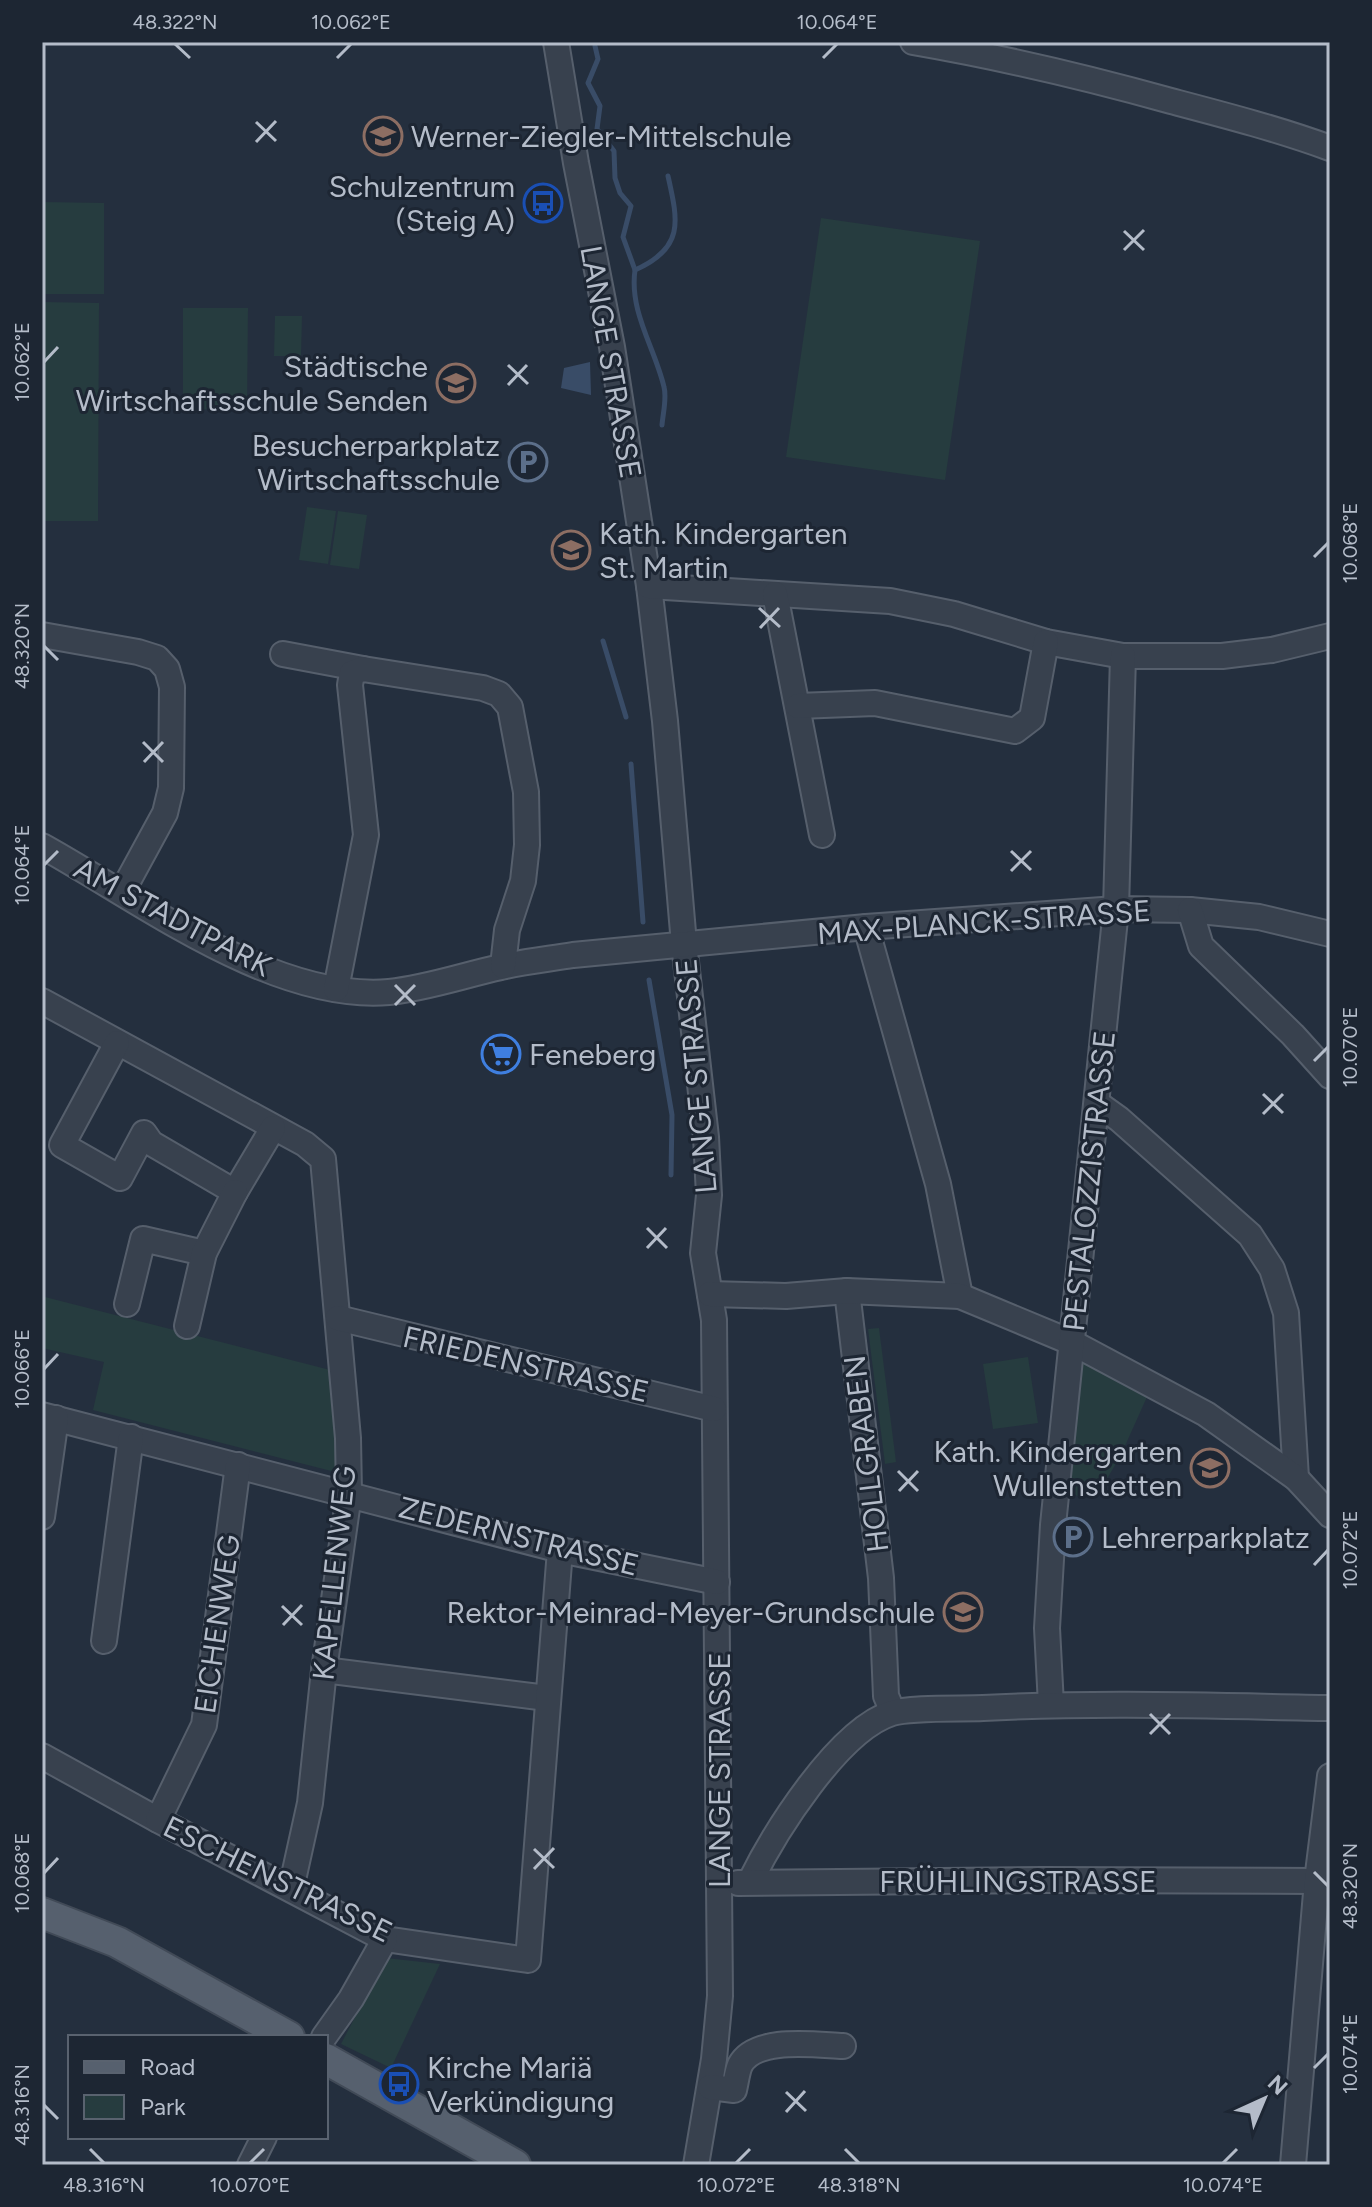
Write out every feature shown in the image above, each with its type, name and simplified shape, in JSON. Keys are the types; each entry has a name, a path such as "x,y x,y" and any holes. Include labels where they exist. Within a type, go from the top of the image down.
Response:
{"main road":[{"path":"42,1913 117,1942 285,2035"},
{"path":"328,2060 515,2165"}],"street":[{"name":"LANGE STRASSE","path":"556,42 612,347 649,586 708,1160 708,1206 703,1253 714,1320 720,1996 710,2087 696,2165"},
{"path":"913,42 1082,77 1282,131 1330,148"},
{"path":"649,586 890,601 954,614 1046,642 1123,656 1222,656 1272,650 1330,636"},
{"path":"775,594 822,835"},
{"path":"42,635 138,652 157,658 167,669 172,687 171,788 165,813 122,892"},
{"path":"798,706 875,703 1015,731 1032,718 1046,642"},
{"path":"283,654 483,688 499,694 510,707 526,792 527,845 523,881 507,930 503,966"},
{"name":"PESTALOZZISTRASSE","path":"1051,1705 1047,1628 1050,1572 1116,909 1123,656"},
{"path":"336,989 366,835 350,685 352,673 363,669"},
{"name":"AM STADTPARK","path":"42,846 225,951 285,977 336,989 399,990 503,966 573,955 684,944"},
{"name":"MAX-PLANCK-STRASSE","path":"684,944 1060,911 1116,909 1190,910 1259,917 1330,934"},
{"path":"1190,910 1201,946 1293,1035 1330,1076"},
{"path":"866,927 938,1184 960,1296"},
{"path":"42,1001 273,1128 204,1253 187,1326"},
{"path":"117,1043 62,1145 120,1178 144,1133 151,1143 235,1192"},
{"path":"1098,1104 1250,1235 1272,1269 1286,1313 1296,1478"},
{"name":"KAPELLENWEG","path":"273,1128 305,1144 323,1159 348,1438 349,1494 324,1670 310,1803 291,1889"},
{"path":"127,1304 143,1239 204,1253"},
{"path":"710,1294 786,1296 847,1291 960,1296 1073,1343 1206,1414 1296,1478 1330,1515"},
{"name":"HOLLGRABEN","path":"847,1291 881,1578 886,1696 893,1712"},
{"name":"FRIEDENSTRASSE","path":"338,1318 714,1409"},
{"path":"42,1517 49,1417"},
{"name":"ZEDERNSTRASSE","path":"49,1417 560,1550 717,1582"},
{"path":"104,1641 131,1437"},
{"name":"EICHENWEG","path":"158,1820 204,1725 238,1465"},
{"path":"324,1670 547,1698 560,1550"},
{"name":"ESCHENSTRASSE","path":"42,1756 385,1939 528,1960 547,1698"},
{"path":"750,1882 761,1859 815,1777 843,1746 893,1712 1051,1705 1330,1708"},
{"path":"1293,2165 1320,1992 1317,1881 1330,1776"},
{"name":"FRÜHLINGSTRASSE","path":"720,1884 1317,1881"},
{"path":"325,2035 351,1999 385,1939"},
{"path":"710,2087 734,2090 741,2064 756,2049 791,2044 843,2046"},
{"path":"250,2165 263,2139"}],"green space":[{"path":"42,202 104,203 104,294 42,294"},
{"path":"821,218 980,241 945,480 786,457"},
{"path":"42,302 99,303 98,521 42,521"},
{"path":"183,308 248,308 247,410 183,409"},
{"path":"275,316 302,316 301,356 274,356"},
{"path":"307,507 336,511 328,564 299,560"},
{"path":"338,511 367,515 359,569 330,565"},
{"path":"45,1297 338,1372 347,1475 93,1410 104,1362 42,1348"},
{"path":"879,1328 896,1462 885,1464 868,1329"},
{"path":"1075,1346 1151,1388 1120,1457 1102,1487 1081,1498 1059,1486"},
{"path":"1028,1357 1038,1423 993,1429 983,1364"},
{"path":"386,1958 440,1964 391,2068 341,2044"}],"water":[{"path":"590,362 591,395 561,388 564,368"}],"waterway":[{"path":"595,46 598,59 588,83 600,106 597,129 614,151 615,178 620,193 631,206 623,237 635,270"},
{"path":"662,425 664,387 639,315 634,285 635,270 663,252 674,232 674,207 668,176"},
{"path":"603,641 626,717"},
{"path":"631,764 643,922"},
{"path":"649,980 672,1115 671,1175"}],"place":[{"name":"Werner-Ziegler-Mittelschule","path":"383,136"},
{"name":"Schulzentrum (Steig A)","path":"543,203"},
{"name":"Städtische Wirtschaftsschule Senden","path":"456,383"},
{"name":"Besucherparkplatz Wirtschaftsschule","path":"528,462"},
{"name":"Kath. Kindergarten St. Martin","path":"571,550"},
{"name":"Feneberg","path":"501,1054"},
{"name":"Kath. Kindergarten Wullenstetten","path":"1210,1468"},
{"name":"Lehrerparkplatz","path":"1073,1537"},
{"name":"Rektor-Meinrad-Meyer-Grundschule","path":"963,1612"},
{"name":"Kirche Mariä Verkündigung","path":"399,2084"}]}
